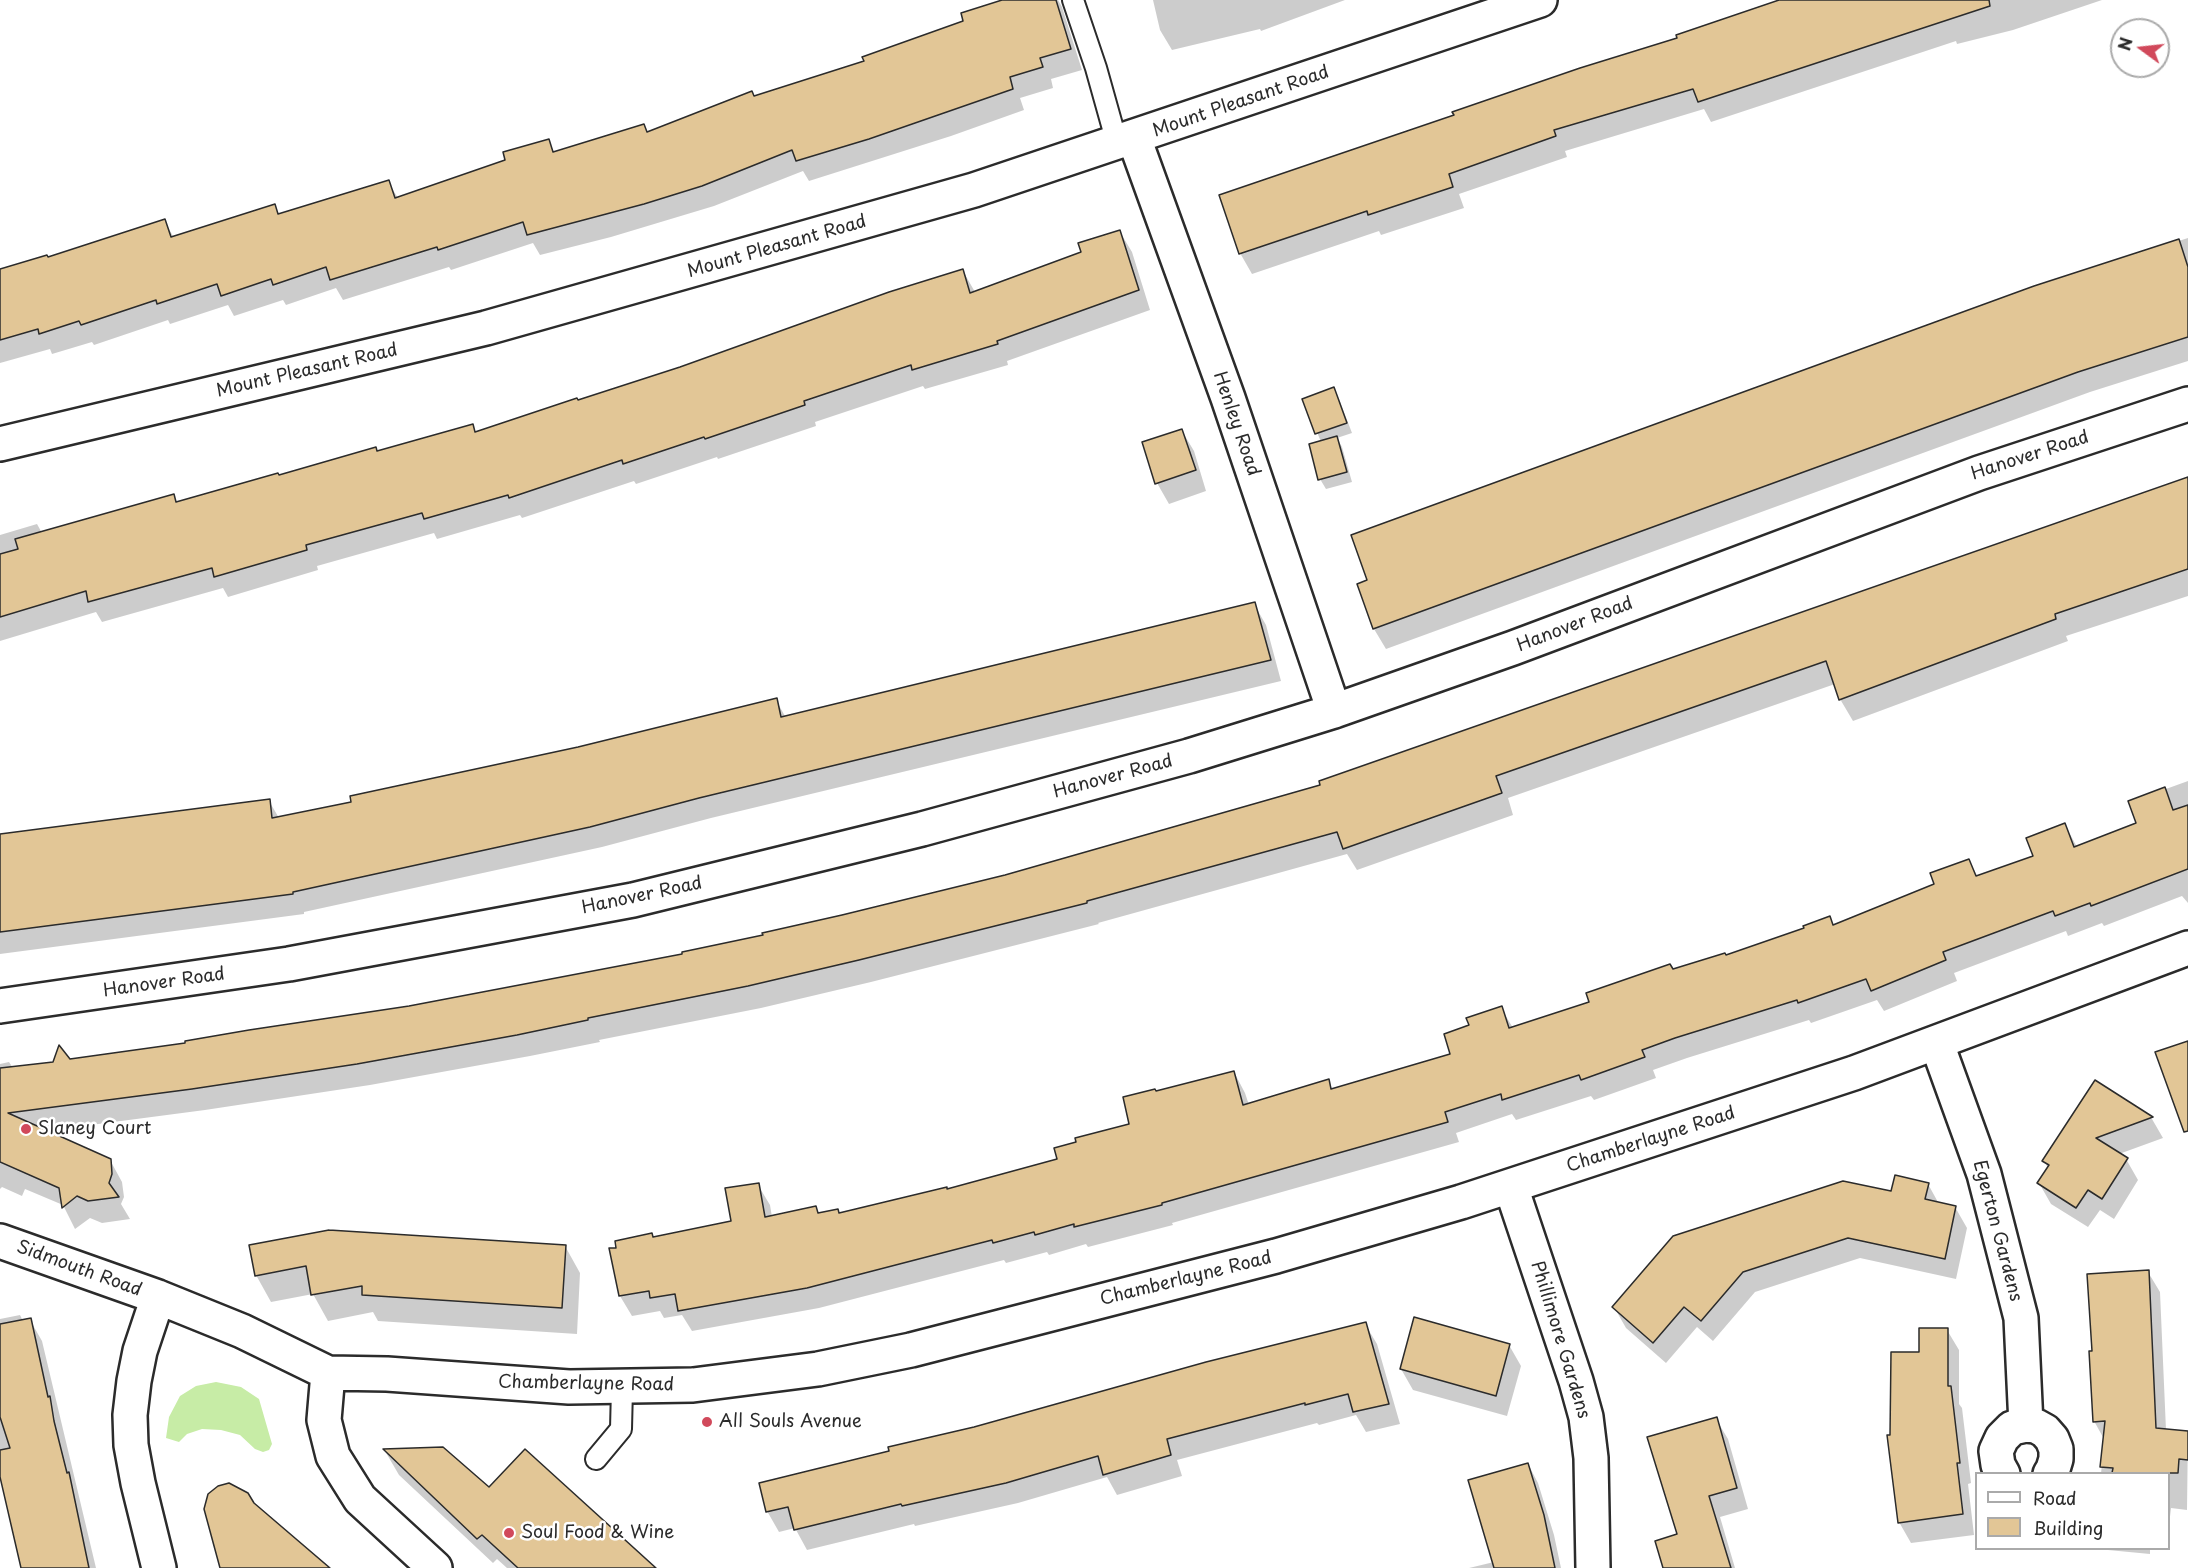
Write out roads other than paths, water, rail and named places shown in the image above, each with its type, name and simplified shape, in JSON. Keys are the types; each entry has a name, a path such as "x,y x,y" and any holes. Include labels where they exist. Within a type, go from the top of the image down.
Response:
{"street":[{"name":"Mount Pleasant Road","path":"0,444 486,328 963,194 1540,0"},
{"name":"Henley Road","path":"1126,140 1228,398 1334,711"},
{"name":"Hanover Road","path":"0,1006 289,964 633,900 922,829 1189,756 1334,711 1524,644 1979,473 2188,404"},
{"name":"Chamberlayne Road","path":"158,1297 242,1331 328,1374 387,1374 569,1387 622,1388 693,1385 819,1368 911,1350 1276,1256 1511,1187 1936,1044 2188,948"},
{"name":"Egerton Gardens","path":"1936,1044 1984,1174 2021,1318 2026,1425"},
{"name":"Phillimore Gardens","path":"1511,1187 1586,1417 1591,1458 1593,1568"},
{"name":"Sidmouth Road","path":"0,1241 158,1297"},
{"path":"158,1297 140,1351 130,1415 131,1445 138,1483 159,1568"},
{"path":"328,1374 324,1420 333,1456 360,1499 435,1568"},
{"path":"2002,1472 1998,1465 1996,1450 2002,1437 2012,1428 2026,1425 2036,1426 2046,1431 2052,1439 2056,1449 2056,1459 2051,1472"}],"lane":[{"path":"1073,0 1096,68 1126,140"},
{"path":"596,1459 621,1429 622,1388"}],"place":[{"name":"Slaney Court","path":"26,1129"},
{"name":"All Souls Avenue","path":"707,1422"},
{"name":"Soul Food & Wine","path":"509,1533"}]}
